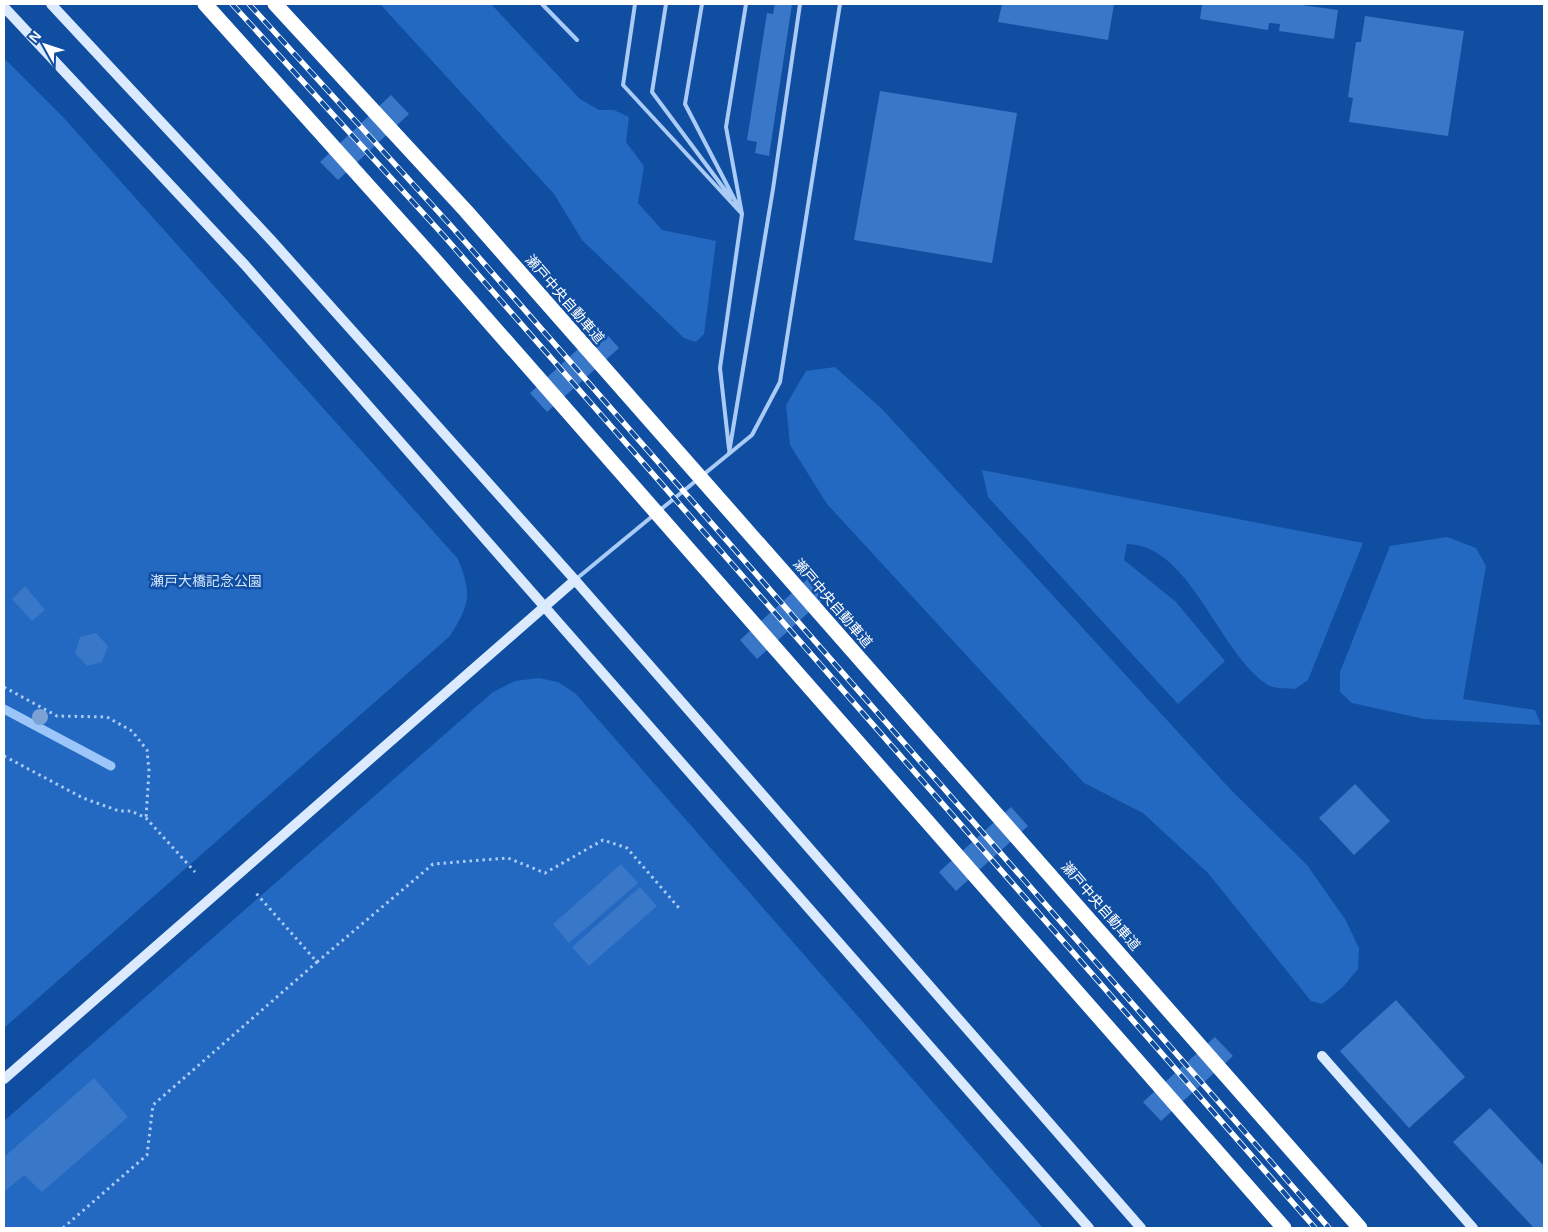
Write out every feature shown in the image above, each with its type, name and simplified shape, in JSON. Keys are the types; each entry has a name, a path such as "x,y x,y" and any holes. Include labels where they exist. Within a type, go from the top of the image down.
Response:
{"highway":[{"path":"205,4 446,273 1284,1228"},
{"name":"瀬戸中央自動車道","path":"275,4 466,211 1360,1228"}],"street":[{"path":"51,4 272,241 575,580 1141,1228"},
{"path":"4,7 244,265 1089,1228"},
{"path":"4,1079 575,580"},
{"path":"1322,1056 1474,1228"}],"lane":[{"path":"542,4 577,40"},
{"path":"635,4 623,85 742,214"},
{"path":"666,4 652,92 742,214"},
{"path":"702,4 685,104 742,214"},
{"path":"729,454 720,368 742,214 726,127 746,4"},
{"path":"729,454 773,189 800,4"},
{"path":"575,580 752,435 780,382 840,4"}],"path":[{"path":"4,687 57,716 107,717 132,731 147,750 149,771 146,818"},
{"path":"4,756 83,798 119,812 131,811 146,818 195,872"},
{"path":"63,1228 147,1155 153,1105 433,864 508,858 545,872 603,840 626,848 679,908"},
{"path":"255,892 317,962"}],"green space":[{"path":"380,4 491,4 580,99 599,110 614,110 629,117 626,142 644,166 638,203 662,230 716,241 704,334 696,342 684,338 582,240 554,194"},
{"name":"瀬戸大橋記念公園","path":"4,58 64,118 458,559 465,581 467,599 462,615 450,636 4,1028"},
{"path":"835,367 882,409 1231,790 1307,865 1345,919 1359,948 1358,969 1343,987 1322,1004 1311,1001 1208,873 1143,813 1084,783 827,504 790,445 786,405 806,371"},
{"path":"982,470 1363,543 1308,680 1295,689 1278,688 1268,685 1250,670 1234,650 1187,581 1169,562 1149,549 1127,544 1124,560 1176,602 1225,661 1178,704 988,497"},
{"path":"1447,537 1476,548 1486,566 1463,699 1535,710 1541,725 1424,719 1352,703 1340,692 1340,672 1390,546"},
{"path":"539,678 558,682 575,693 1043,1228 4,1228 4,1121 493,692 515,681"}],"building":[{"path":"775,4 792,4 769,156 755,153 757,142 747,140 767,13 773,14"},
{"path":"1002,4 1114,4 1108,40 998,22"},
{"path":"1202,4 1294,4 1338,10 1334,39 1279,31 1280,24 1269,23 1268,30 1200,19"},
{"path":"1365,16 1464,31 1448,136 1349,122 1353,98 1348,97 1356,42 1361,42"},
{"path":"880,91 1017,113 992,263 854,240"},
{"path":"391,95 409,114 338,180 320,162"},
{"path":"601,328 619,348 547,412 530,393"},
{"path":"812,575 829,594 757,659 740,640"},
{"path":"25,586 45,610 32,621 12,599"},
{"path":"96,633 108,646 102,662 87,666 75,653 80,637"},
{"path":"1355,784 1390,821 1354,855 1319,818"},
{"path":"1011,807 1028,826 956,891 939,872"},
{"path":"621,864 638,883 569,943 553,924"},
{"path":"640,887 657,906 589,966 572,947"},
{"path":"1396,1000 1465,1077 1409,1128 1340,1051"},
{"path":"1215,1037 1233,1056 1161,1121 1143,1102"},
{"path":"94,1078 128,1117 42,1192 24,1175 4,1192 4,1157"},
{"path":"1490,1108 1544,1166 1544,1228 1534,1228 1453,1142"}],"waterway":[{"path":"4,709 111,766"}],"railway":[{"path":"232,4 444,236 1315,1228"},
{"path":"249,4 453,228 1329,1228"}]}
